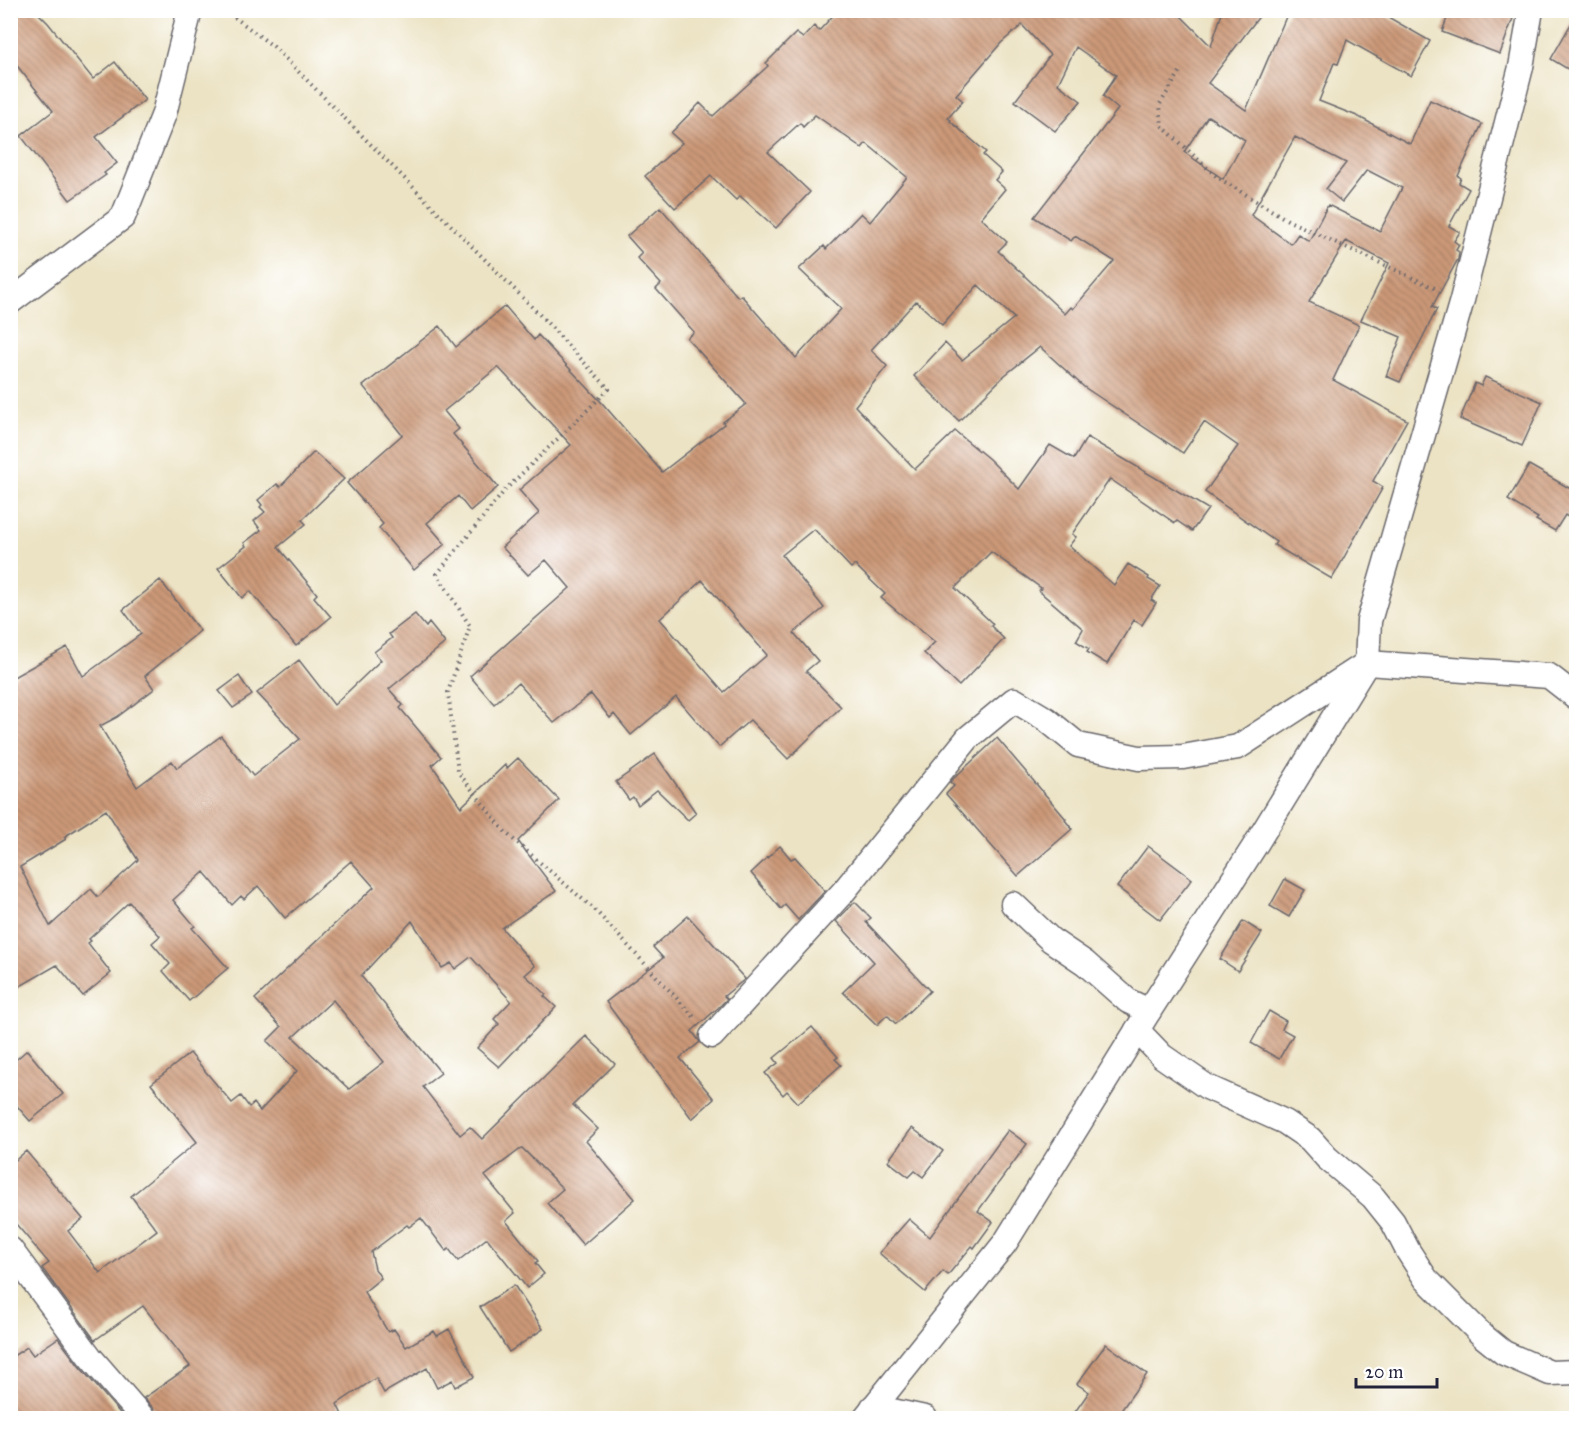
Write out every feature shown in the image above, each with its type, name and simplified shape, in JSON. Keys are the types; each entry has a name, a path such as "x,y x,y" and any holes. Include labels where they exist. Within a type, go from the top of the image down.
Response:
{"street":[{"path":"10,302 123,217 164,114 190,10"},
{"path":"869,1413 1005,1243 1367,663 1369,621 1461,300 1521,67 1531,10"},
{"path":"712,1036 844,891 968,738 1014,700 1046,718 1078,745 1139,758 1183,758 1238,747 1367,663 1548,676 1576,697"},
{"path":"1013,904 1051,940 1085,963 1128,1000 1143,1021 1162,1056 1207,1087 1285,1122 1310,1139 1327,1158 1373,1197 1394,1222 1408,1251 1426,1279 1483,1336 1504,1353 1550,1373 1576,1372"},
{"path":"10,1249 90,1357 143,1419"},
{"path":"869,1413 925,1419"}],"path":[{"path":"225,10 274,47 539,314 609,389 506,489 437,574 470,626 448,692 458,772 506,833 595,910 712,1036"},
{"path":"1180,72 1160,104 1162,126 1217,177 1289,221 1461,300"}],"building":[{"path":"10,10 35,10 93,79 115,62 145,100 96,137 117,163 104,173 106,175 70,200 21,136 53,111 10,57"},
{"path":"838,10 1175,10 1211,46 1223,10 1264,10 1208,83 1246,110 1289,10 1376,10 1430,41 1411,76 1347,40 1338,64 1334,63 1319,101 1357,116 1410,144 1430,100 1482,124 1458,176 1461,178 1459,183 1469,189 1449,226 1460,232 1454,241 1459,245 1456,250 1459,252 1458,259 1432,307 1437,309 1400,382 1386,376 1401,337 1361,320 1389,263 1346,241 1309,302 1359,325 1333,380 1407,420 1373,481 1383,487 1332,579 1274,545 1276,542 1205,492 1238,446 1204,422 1183,453 1084,387 1040,347 1005,375 959,421 914,376 945,343 962,360 1014,318 978,285 942,325 916,301 871,350 887,366 855,406 915,469 955,431 989,459 1019,489 1050,445 1074,459 1087,437 1208,509 1192,531 1177,521 1175,523 1110,479 1072,534 1076,537 1069,546 1114,585 1128,564 1160,586 1151,600 1156,603 1142,625 1134,620 1107,664 1087,652 1089,649 1076,641 1083,629 1039,591 1041,588 991,552 955,588 993,624 991,626 1004,639 959,686 924,653 935,642 881,598 885,594 855,565 851,568 814,529 782,555 824,608 794,633 818,661 806,671 841,707 788,759 750,720 719,747 676,697 631,735 614,714 610,718 591,694 554,723 518,683 494,704 470,676 570,588 546,560 528,575 502,547 539,513 519,490 571,445 498,367 444,411 459,429 453,434 498,487 470,511 458,496 427,523 445,544 414,570 379,528 383,524 347,483 402,435 363,386 440,326 456,347 505,306 534,340 538,335 603,404 662,472 724,424 723,422 746,404 687,338 694,332 656,289 661,284 637,258 642,253 627,236 660,207 738,297 741,295 796,358 841,309 799,269 824,246 826,249 861,213 870,222 907,177 866,143 862,148 815,115 803,127 800,123 768,152 810,192 776,228 740,196 736,200 711,176 675,208 645,176 682,143 671,133 700,103 713,116 768,66 766,63 796,33 803,38 814,26 819,31","holes":["1022,25 1050,55 1015,101 1055,131 1081,101 1058,84 1076,47 1116,75 1103,96 1118,109 1034,217 1071,241 1075,236 1114,261 1073,309 1071,307 1065,314 998,251 1007,242 981,218 1005,189 995,180 1002,172 983,155 986,152 948,118 963,101 956,95 1001,43","1208,116 1245,140 1223,179 1184,152","1295,137 1346,163 1326,189 1342,202 1367,170 1402,188 1380,231 1328,205 1309,241 1298,234 1291,244 1251,215","702,580 767,655 724,692 660,619"]},
{"path":"1450,10 1516,10 1500,54 1442,32"},
{"path":"1576,15 1576,74 1551,59"},
{"path":"1485,377 1542,402 1522,446 1460,419 1475,383 1481,386"},
{"path":"314,452 344,479 302,520 306,524 278,547 317,594 314,597 331,617 296,646 250,591 242,598 218,568 246,546 244,543 261,530 254,521 265,512 258,500 277,484 280,487"},
{"path":"1529,465 1576,492 1576,522 1565,515 1555,531 1508,500"},
{"path":"160,580 200,631 145,676 154,689 117,717 100,726 137,787 172,761 177,768 221,736 253,776 300,739 257,693 299,660 334,705 381,660 374,652 392,638 389,634 415,614 426,627 429,623 445,643 389,689 403,705 400,708 441,757 432,765 461,807 505,765 507,768 518,758 559,800 518,841 556,891 502,928 535,966 525,975 546,994 544,996 556,1007 499,1067 477,1048 499,1024 494,1019 511,1001 471,957 455,969 451,963 442,968 412,921 361,976 441,1073 423,1087 460,1135 470,1127 482,1139 586,1036 615,1064 573,1105 598,1129 586,1141 635,1199 583,1245 547,1203 563,1189 522,1148 485,1176 515,1213 506,1221 538,1261 535,1263 544,1274 527,1288 487,1238 458,1261 449,1249 446,1251 421,1218 409,1227 407,1225 371,1252 375,1269 381,1278 364,1292 388,1332 394,1329 406,1347 434,1331 437,1336 449,1329 474,1377 455,1387 452,1380 437,1388 427,1368 384,1393 376,1378 337,1404 344,1419 157,1419 154,1409 144,1398 190,1366 143,1306 95,1340 42,1268 49,1263 10,1217 10,1165 26,1151 83,1219 68,1231 100,1273 157,1230 131,1196 197,1142 151,1084 190,1053 232,1103 241,1096 249,1107 254,1103 260,1111 297,1071 267,1041 281,1027 255,999 374,887 351,861 285,918 258,886 244,899 241,896 232,905 204,872 173,900 195,926 192,928 228,968 189,1001 163,971 170,964 152,943 160,936 129,902 89,939 91,941 88,943 111,973 83,996 57,965 10,992 10,679 67,647 83,676 141,634 123,610","holes":["106,810 138,860 98,897 91,889 50,926 20,867 66,839 64,837","333,1000 384,1062 349,1089 293,1037"]},
{"path":"239,676 252,695 233,708 219,691"},
{"path":"997,738 1072,829 1018,876 946,794 954,786 950,782"},
{"path":"655,754 696,813 688,820 657,790 638,805 633,797 629,800 616,782"},
{"path":"780,846 791,859 795,857 825,891 798,920 785,905 781,909 751,873"},
{"path":"1148,846 1192,879 1160,920 1117,887"},
{"path":"1285,879 1305,890 1289,917 1270,906"},
{"path":"855,902 871,918 866,922 930,991 896,1024 887,1015 877,1025 843,992 874,962 836,921"},
{"path":"688,916 745,979 724,996 727,999 692,1031 700,1042 680,1058 714,1099 692,1119 606,1002 663,958 653,947"},
{"path":"1243,921 1262,933 1238,971 1220,959"},
{"path":"1269,1011 1286,1021 1282,1029 1293,1035 1279,1059 1251,1043"},
{"path":"812,1027 838,1057 835,1059 841,1065 798,1103 787,1091 783,1095 765,1073 778,1063 774,1058"},
{"path":"27,1050 63,1094 30,1121 10,1098 10,1065"},
{"path":"912,1128 943,1151 923,1177 915,1171 909,1177 888,1161"},
{"path":"1008,1130 1027,1144 978,1211 993,1222 974,1248 972,1246 948,1275 943,1271 925,1292 879,1253 909,1219 930,1237"},
{"path":"514,1285 543,1329 509,1352 480,1307"},
{"path":"58,1338 125,1419 10,1419 10,1358 27,1347 33,1355"},
{"path":"1106,1344 1147,1374 1115,1419 1070,1419 1089,1392 1077,1384"}]}
